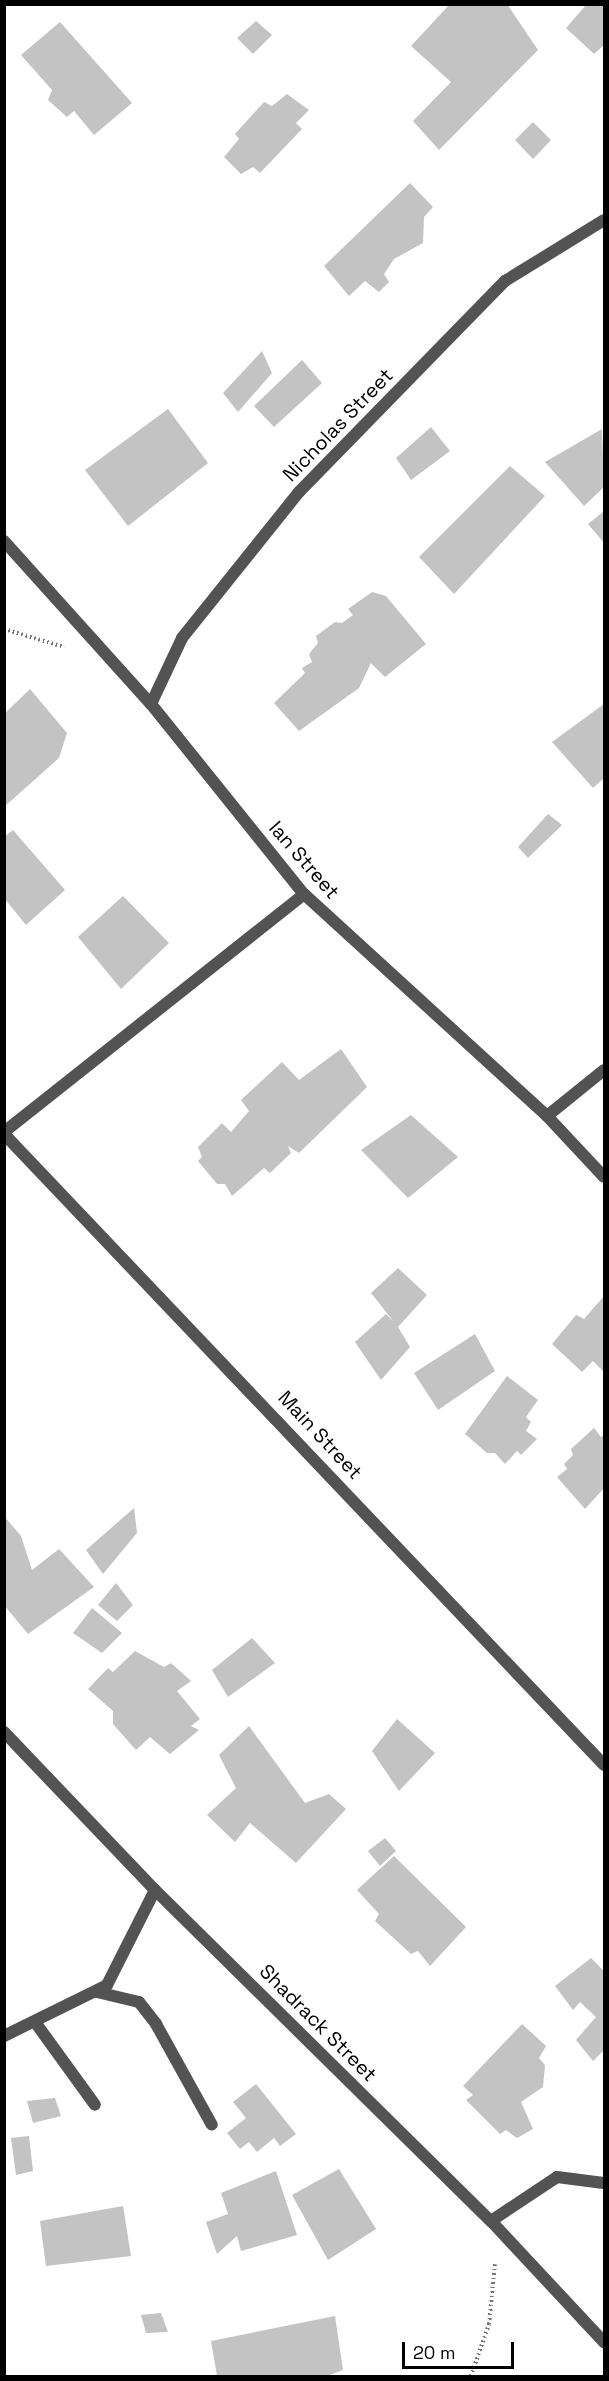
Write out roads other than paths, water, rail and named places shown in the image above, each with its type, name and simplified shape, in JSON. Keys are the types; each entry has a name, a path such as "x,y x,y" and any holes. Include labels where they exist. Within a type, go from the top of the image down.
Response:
{"street":[{"name":"Nicholas Street","path":"151,704 182,638 299,492 505,280 604,220"},
{"name":"Ian Street","path":"4,541 151,704 303,894 547,1116 604,1177"},
{"path":"4,1133 303,894"},
{"path":"547,1116 604,1071"},
{"name":"Main Street","path":"4,1133 604,1765"},
{"name":"Shadrack Street","path":"4,1732 155,1890 491,2221 604,2342"},
{"path":"4,2036 97,1992 107,1985 155,1890"},
{"path":"97,1992 139,2002 156,2024 213,2125"},
{"path":"35,2022 95,2105"},
{"path":"491,2221 558,2177 604,2183"}]}
